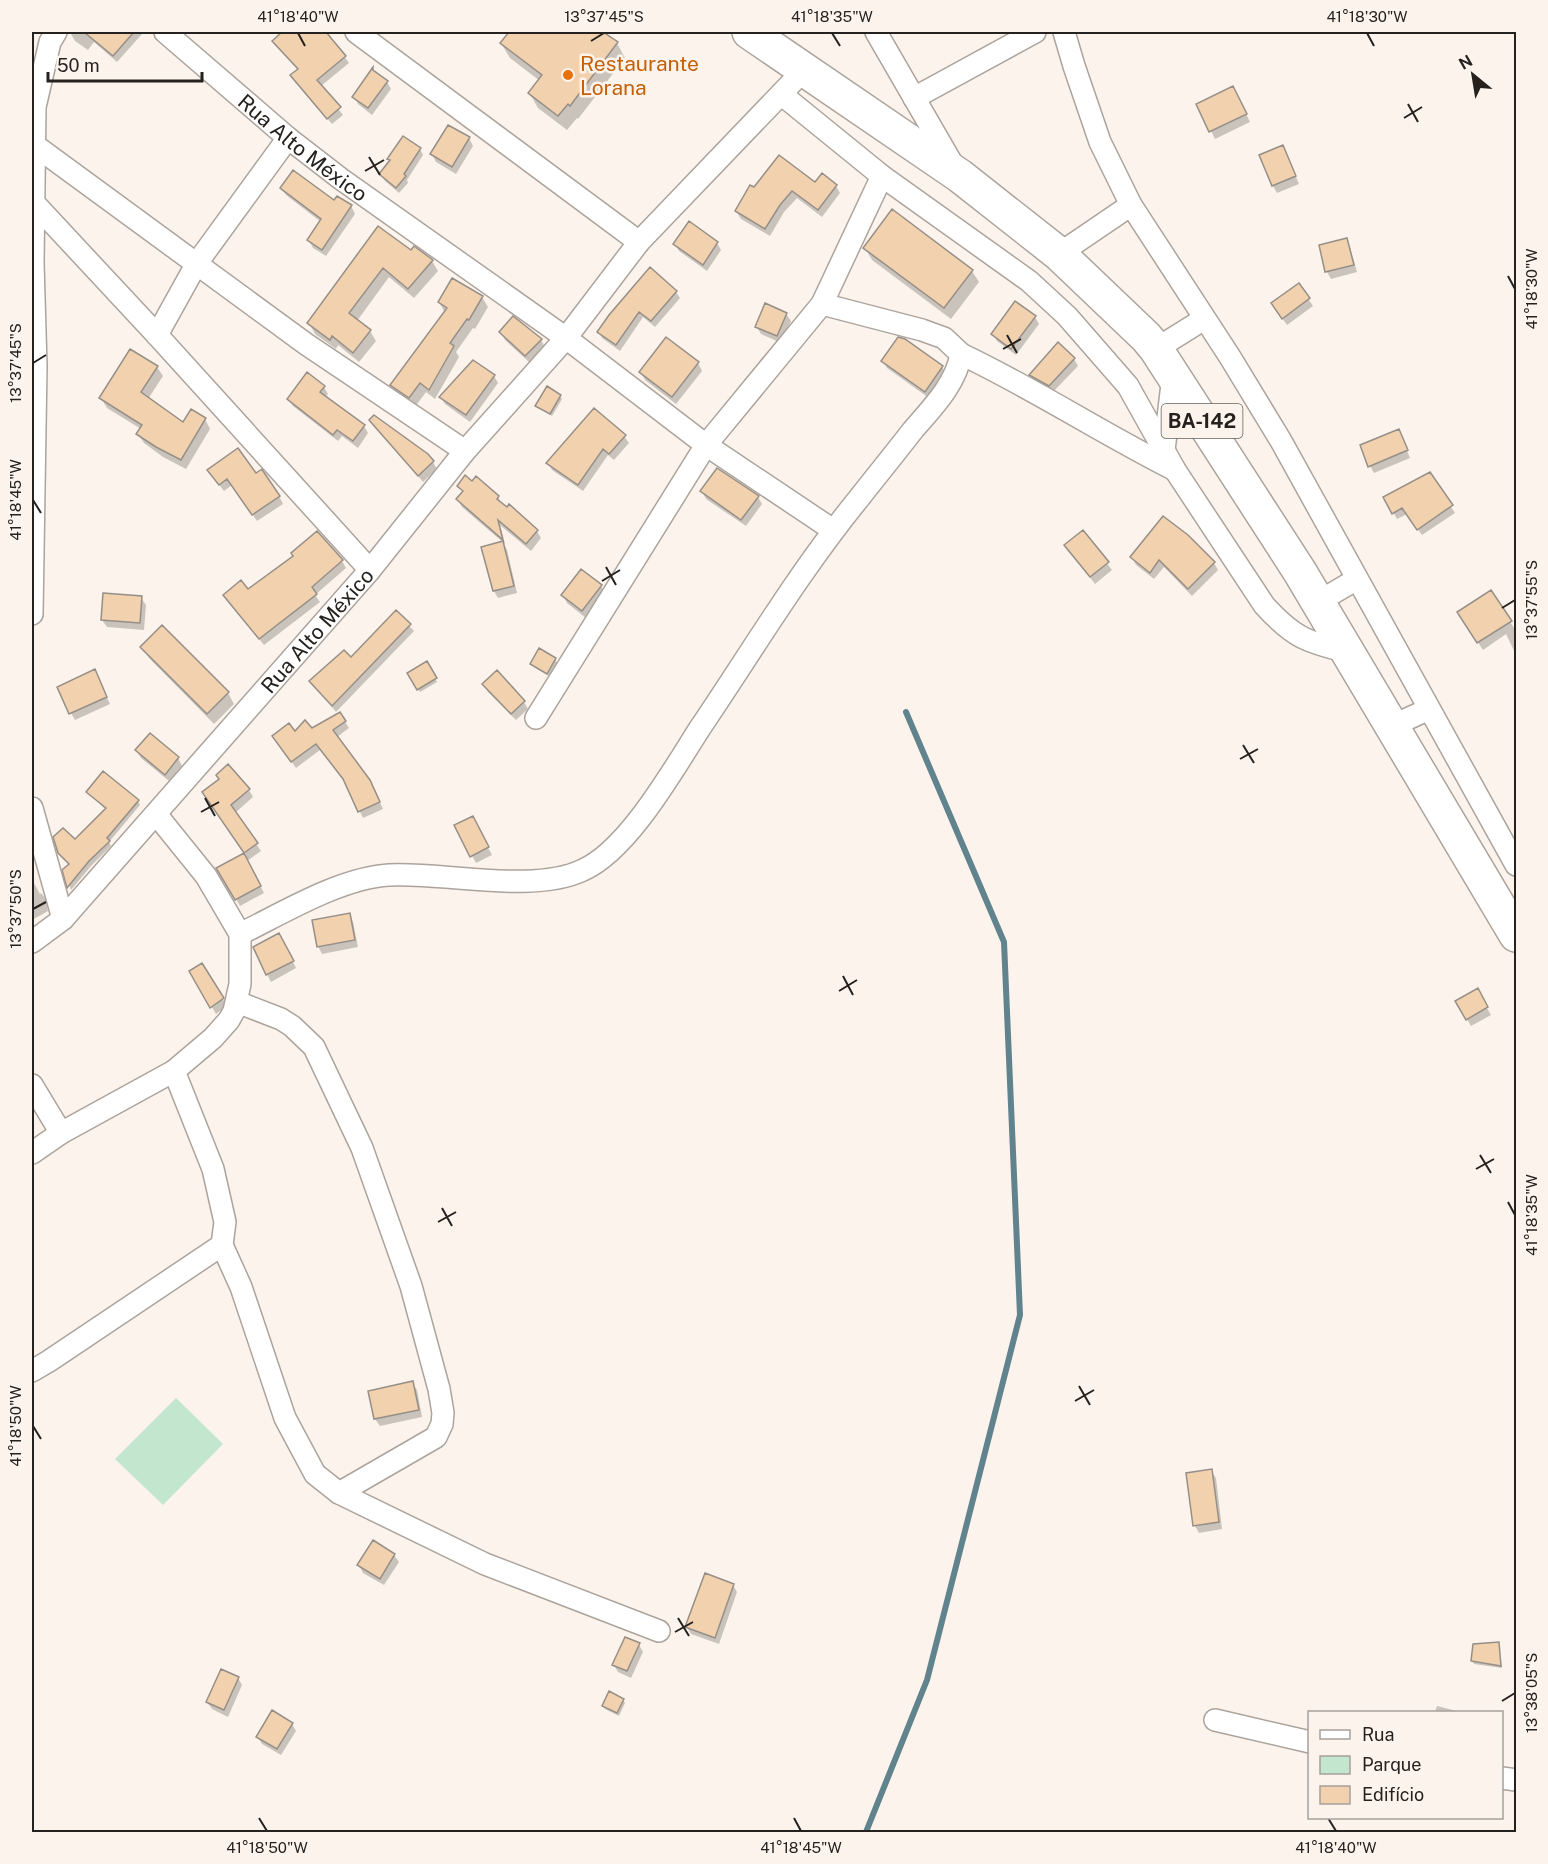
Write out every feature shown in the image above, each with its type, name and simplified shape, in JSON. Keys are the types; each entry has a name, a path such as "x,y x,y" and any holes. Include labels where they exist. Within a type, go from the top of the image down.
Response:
{"main road":[{"name":"BA-142","path":"749,32 960,176 1059,254 1165,363 1318,602 1516,936"}],"street":[{"path":"32,614 33,108 50,42 56,32"},
{"name":"Rua Alto México","path":"165,32 288,138 341,179 566,338"},
{"path":"356,32 639,242"},
{"path":"914,98 1035,32"},
{"path":"1064,32 1100,141 1131,205 1230,357 1281,441 1516,865"},
{"path":"875,34 960,176"},
{"name":"Rua Alto México","path":"32,942 63,919 370,570 465,452 566,338 639,242 803,70"},
{"path":"781,94 882,176 1029,281 1067,316 1128,386 1175,470 1264,605 1300,638 1313,644 1348,652"},
{"path":"157,335 197,263 288,138"},
{"path":"33,144 306,344 465,452"},
{"path":"536,718 706,445 822,304 882,176"},
{"path":"34,203 370,570"},
{"path":"1059,254 1131,205"},
{"path":"822,304 922,330 944,338 961,354 1041,395 1138,452 1175,470"},
{"path":"1164,450 1165,363 1204,319"},
{"path":"566,338 706,445 833,530"},
{"path":"240,934 336,888 387,875 532,881 580,872 599,862 615,848 655,796 833,530 937,401 957,371 961,354"},
{"path":"1318,602 1357,579"},
{"path":"1392,726 1429,709"},
{"path":"32,808 63,919"},
{"path":"32,1153 61,1133 174,1071 221,1029 229,1020 237,1002 240,984 240,934 206,876 156,814"},
{"path":"237,1002 281,1019 314,1047 362,1148 411,1286 439,1389 443,1413 442,1424 436,1437 339,1493"},
{"path":"174,1071 213,1169 225,1222 222,1245 241,1287 285,1418 315,1474 339,1493 485,1564 659,1631"},
{"path":"32,1085 61,1133"},
{"path":"32,1371 222,1245"},
{"path":"1215,1720 1308,1742"}],"green space":[{"path":"176,1398 223,1444 163,1505 115,1459"}],"building":[{"path":"84,32 134,32 113,56"},
{"path":"282,32 326,32 346,56 317,80 341,107 327,119 290,75 298,69 272,41"},
{"name":"Restaurante Lorana","path":"509,32 603,32 618,42 570,106 568,104 558,116 528,93 542,75 500,43"},
{"path":"373,67 373,70 388,81 368,108 352,97"},
{"path":"1233,86 1247,114 1209,132 1196,104"},
{"path":"448,125 470,137 452,167 430,154"},
{"path":"403,136 421,148 404,174 406,176 396,188 379,174 390,160 387,159"},
{"path":"1283,145 1296,176 1272,186 1259,155"},
{"path":"779,155 815,182 822,173 837,185 818,210 792,191 765,229 735,211 750,185 754,187"},
{"path":"293,170 334,200 337,196 352,205 322,250 307,240 321,219 280,188"},
{"path":"892,209 973,270 944,308 863,248"},
{"path":"689,221 718,242 703,265 673,244"},
{"path":"378,226 411,250 414,246 433,260 408,289 383,268 349,313 371,330 353,353 332,336 330,340 307,323"},
{"path":"1347,238 1354,265 1325,272 1319,245"},
{"path":"650,267 677,291 651,321 639,312 616,345 597,332"},
{"path":"452,278 483,296 469,320 467,319 450,343 454,346 429,390 420,383 409,398 390,385 447,308 438,302"},
{"path":"1299,283 1310,298 1282,319 1271,303"},
{"path":"1015,301 1036,316 1011,349 991,334"},
{"path":"765,303 787,313 777,336 755,327"},
{"path":"513,316 542,339 525,356 499,332"},
{"path":"666,337 699,362 672,397 639,372"},
{"path":"898,337 905,339 943,366 925,392 881,361"},
{"path":"1058,342 1075,358 1049,386 1029,375"},
{"path":"130,349 158,366 141,392 183,422 191,409 206,418 181,460 136,434 142,425 99,398"},
{"path":"473,360 495,375 466,415 439,397"},
{"path":"307,372 325,386 320,392 365,425 353,441 337,430 333,435 287,399"},
{"path":"547,386 561,395 550,414 535,406"},
{"path":"594,408 626,435 609,454 603,449 578,485 546,463"},
{"path":"374,415 428,454 434,461 418,476 369,420"},
{"path":"1399,429 1408,450 1368,467 1360,445"},
{"path":"238,448 256,473 262,469 280,496 252,515 227,479 219,485 207,470"},
{"path":"717,468 759,496 741,520 700,491"},
{"path":"1430,472 1453,505 1417,530 1402,508 1392,514 1383,497"},
{"path":"465,475 472,481 476,476 499,496 497,499 507,507 509,504 538,530 526,544 498,520 503,540 456,499 463,491 457,486"},
{"path":"1163,516 1188,535 1215,562 1188,589 1159,560 1150,573 1130,557"},
{"path":"1083,530 1109,562 1090,577 1064,545"},
{"path":"317,531 343,560 312,587 317,594 259,639 223,595 241,580 248,589 293,556 291,553"},
{"path":"503,541 514,586 493,591 481,547"},
{"path":"581,569 602,585 582,611 561,595"},
{"path":"1491,590 1512,621 1477,643 1457,612"},
{"path":"103,593 142,596 140,623 101,620"},
{"path":"396,610 411,624 332,706 309,681 344,650 351,657"},
{"path":"162,625 229,692 207,714 140,647"},
{"path":"539,648 556,658 547,674 530,664"},
{"path":"427,661 437,678 417,690 407,673"},
{"path":"95,669 107,697 69,714 57,687"},
{"path":"497,670 525,701 511,714 482,684"},
{"path":"340,712 346,721 333,730 370,780 380,802 358,812 343,779 316,744 291,762 272,736 289,723 295,731 305,720 312,728"},
{"path":"150,733 179,757 165,775 135,750"},
{"path":"228,764 250,789 231,805 258,843 244,853 202,792 219,779 216,775"},
{"path":"103,771 139,800 107,838 110,841 89,861 67,888 62,870 69,864 58,853 53,837 63,828 75,839 106,808 86,792"},
{"path":"473,816 489,847 470,857 454,825"},
{"path":"244,853 261,886 235,900 216,868"},
{"path":"350,913 355,940 317,947 312,920"},
{"path":"279,933 294,961 266,975 253,947"},
{"path":"202,963 224,998 210,1008 189,971"},
{"path":"1478,988 1488,1007 1466,1020 1455,1001"},
{"path":"413,1381 419,1410 374,1419 368,1391"},
{"path":"1212,1469 1219,1522 1193,1526 1186,1473"},
{"path":"373,1540 395,1554 380,1579 357,1565"},
{"path":"705,1573 734,1584 715,1638 685,1627"},
{"path":"625,1637 640,1643 627,1671 612,1665"},
{"path":"1499,1642 1501,1666 1471,1661 1473,1644"},
{"path":"221,1669 239,1677 224,1710 206,1702"},
{"path":"609,1691 624,1699 617,1713 602,1706"},
{"path":"272,1710 293,1723 277,1749 256,1737"}],"waterway":[{"path":"866,1832 927,1680 1020,1315 1004,942 906,712"}],"place":[{"name":"Restaurante Lorana","path":"568,75"}]}
